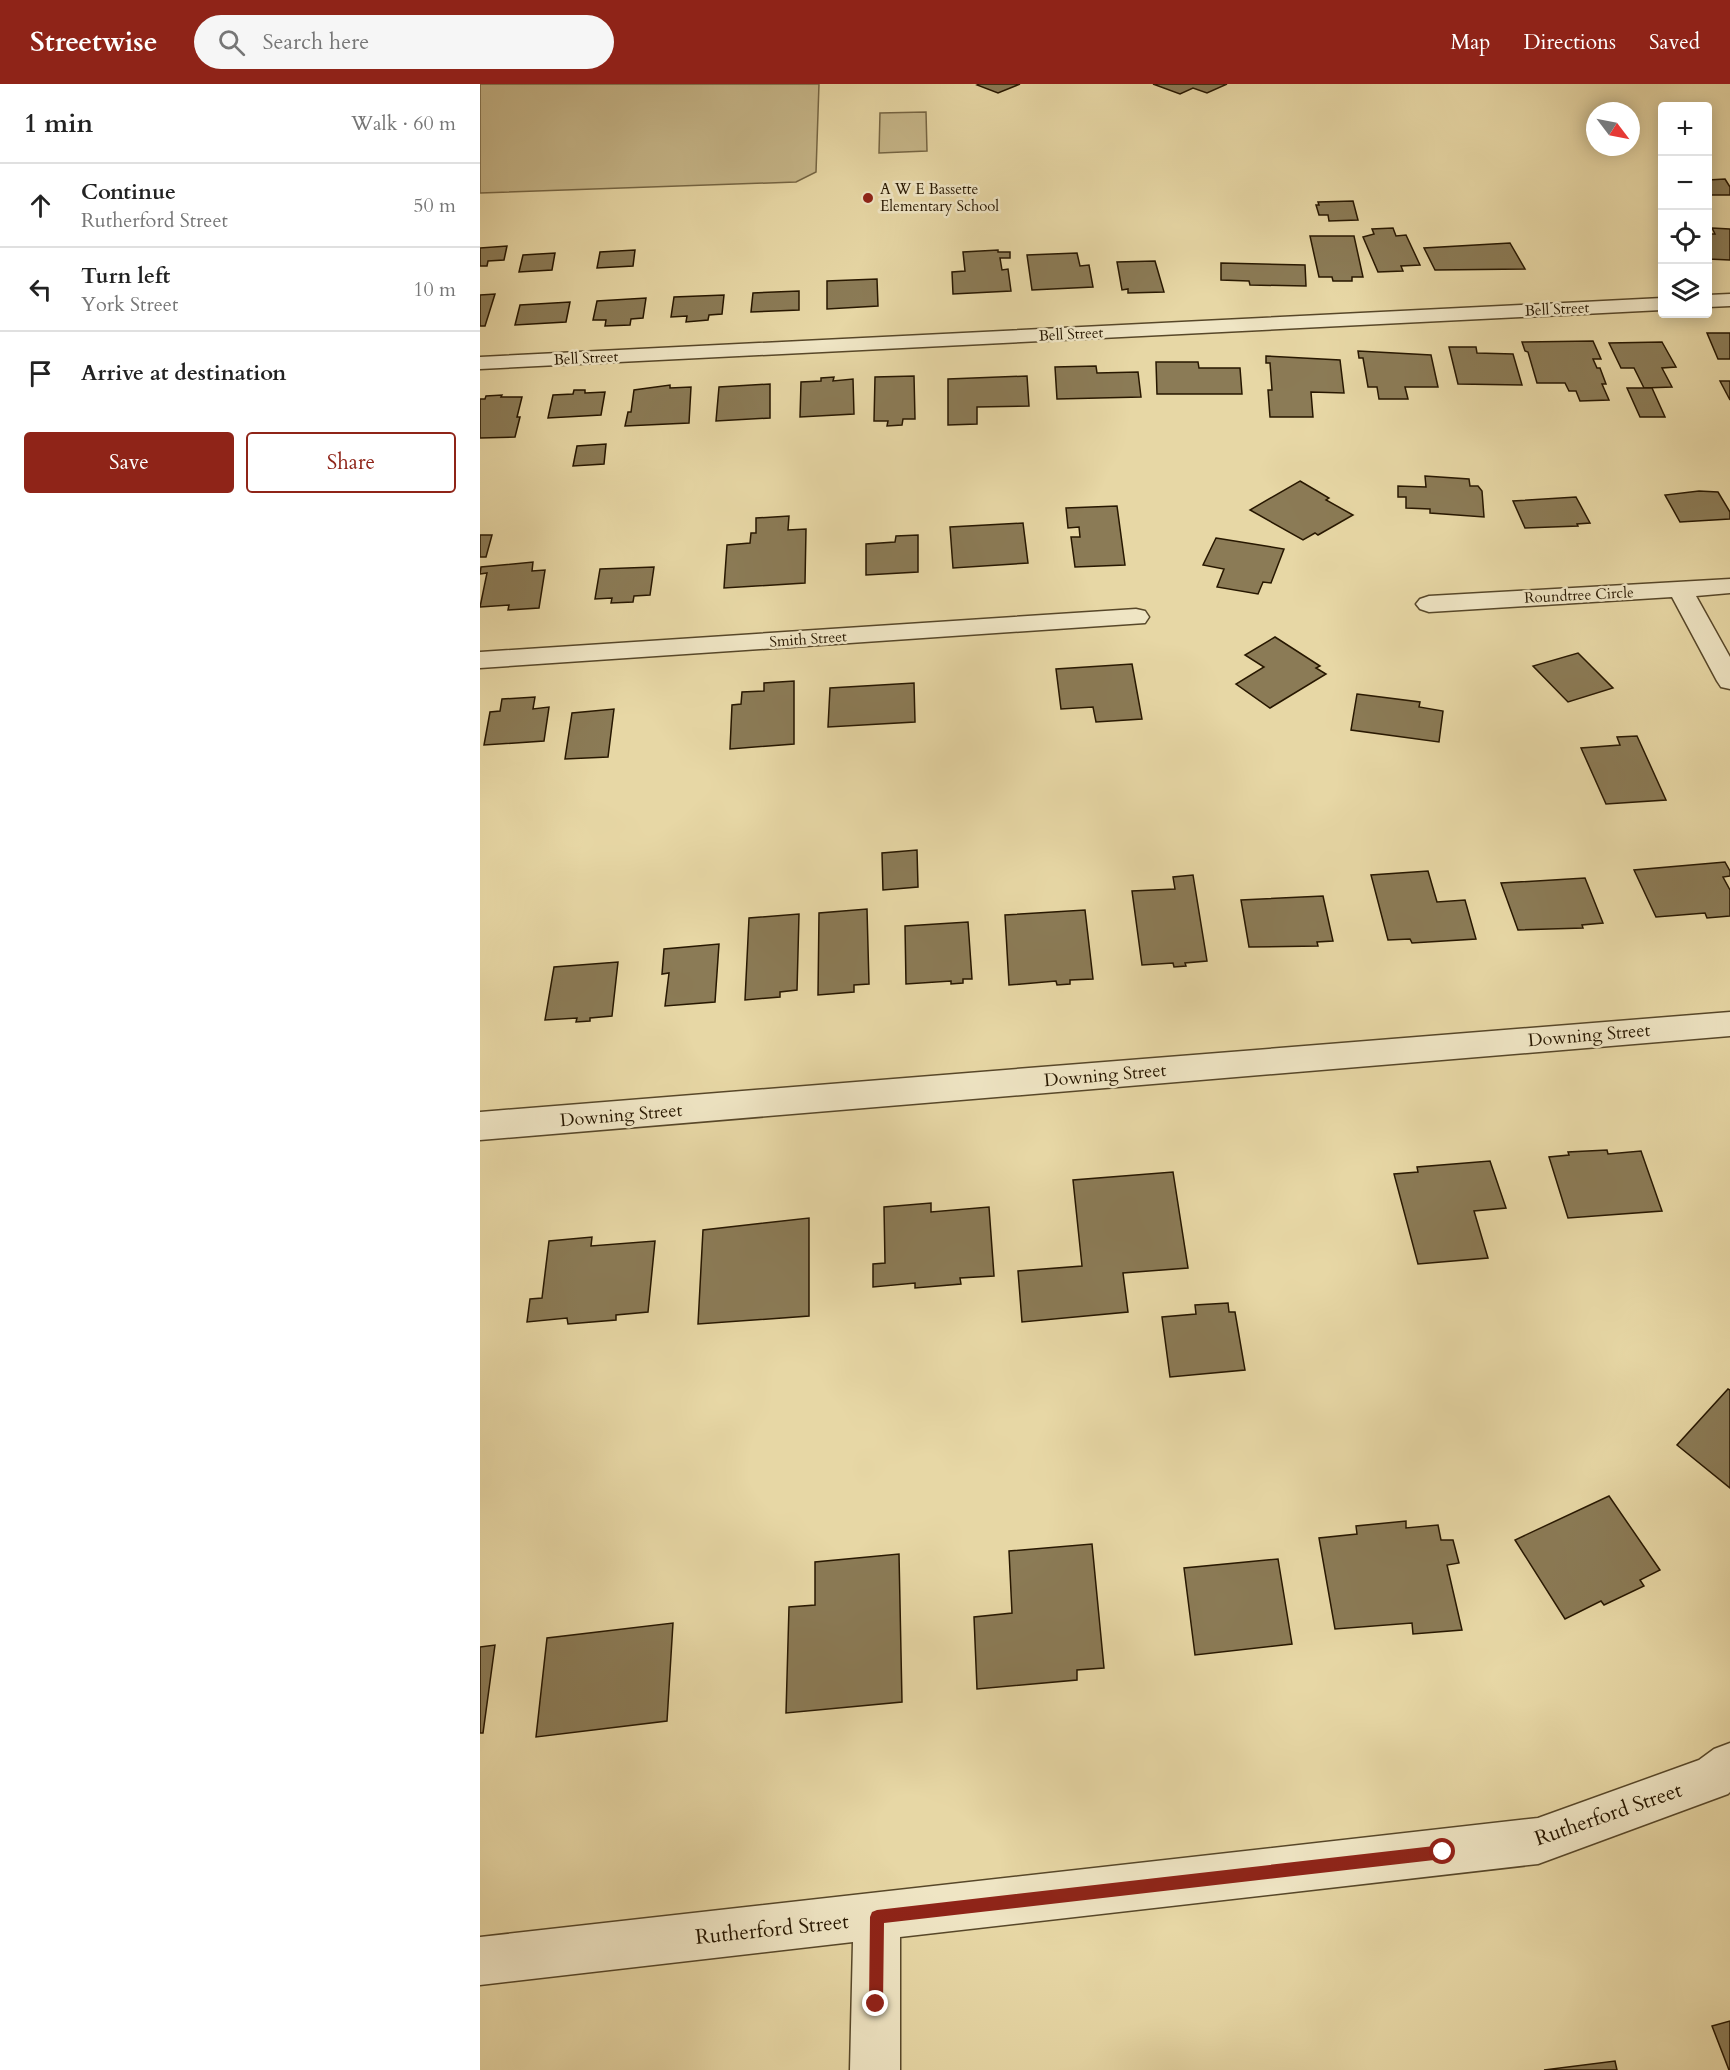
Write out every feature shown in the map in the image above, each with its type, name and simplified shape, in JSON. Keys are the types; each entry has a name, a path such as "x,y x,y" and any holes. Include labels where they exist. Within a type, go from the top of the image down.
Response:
{"street":[{"path":"1712,301 1730,300"},
{"name":"Bell Street","path":"480,363 1658,304"},
{"name":"Roundtree Circle","path":"1429,604 1730,586"},
{"path":"1680,589 1730,681"},
{"name":"Smith Street","path":"480,660 1136,617"},
{"name":"Downing Street","path":"480,1126 1730,1024"},
{"name":"Rutherford Street","path":"480,1961 1538,1841 1712,1778 1730,1765"},
{"path":"875,2070 877,1917"}],"shaded area":[{"path":"480,84 819,84 816,172 796,182 480,193"},
{"path":"926,112 927,151 879,153 880,113"}],"building":[{"path":"1020,84 998,93 977,85"},
{"path":"1153,84 1227,84 1207,93 1193,88 1180,94"},
{"path":"1725,179 1730,187 1730,195 1712,195 1712,180"},
{"path":"1353,201 1358,220 1329,221 1328,215 1319,215 1316,205 1319,205 1318,202"},
{"path":"1393,228 1396,236 1406,235 1420,265 1401,266 1403,271 1378,272 1363,237 1374,234 1372,229"},
{"path":"1712,228 1730,229 1730,260 1712,259 1712,234 1715,234"},
{"path":"1310,236 1354,236 1363,277 1352,277 1352,281 1333,281 1332,277 1319,277"},
{"path":"1510,243 1525,269 1435,270 1424,248"},
{"path":"507,246 504,260 488,261 487,266 480,266 480,248"},
{"path":"635,250 633,266 597,268 600,252"},
{"path":"998,250 998,252 1010,252 1010,258 1000,258 1002,270 1008,269 1011,291 953,294 952,272 965,271 963,252"},
{"path":"555,253 552,270 519,272 523,255"},
{"path":"1077,253 1080,266 1089,265 1093,287 1032,290 1027,255"},
{"path":"1155,261 1164,292 1128,293 1128,289 1122,290 1117,262"},
{"path":"1221,263 1305,265 1306,286 1250,285 1249,281 1221,280"},
{"path":"877,279 878,306 827,309 827,281"},
{"path":"799,291 799,310 751,312 753,293"},
{"path":"495,294 485,326 480,326 480,295"},
{"path":"724,295 722,314 709,315 708,320 686,322 687,316 671,317 674,297"},
{"path":"646,298 643,318 631,319 630,325 605,326 606,320 593,320 597,301"},
{"path":"570,302 566,322 515,325 520,305"},
{"path":"1707,333 1730,333 1730,359 1718,359"},
{"path":"1593,341 1601,359 1593,359 1597,368 1600,368 1606,384 1602,384 1609,400 1580,401 1576,391 1569,391 1565,383 1537,383 1528,352 1525,351 1522,342"},
{"path":"1662,342 1676,367 1662,368 1672,387 1644,388 1634,368 1621,368 1609,343"},
{"path":"1449,347 1476,347 1477,353 1513,354 1522,385 1458,384"},
{"path":"1358,351 1431,355 1438,387 1405,387 1408,399 1379,399 1377,387 1368,387 1363,358 1359,358"},
{"path":"1266,356 1340,360 1344,393 1311,392 1313,417 1270,417 1268,390 1272,390 1270,363 1266,363"},
{"path":"1156,362 1198,362 1199,368 1240,368 1242,394 1157,394"},
{"path":"1096,366 1097,373 1138,372 1141,397 1057,399 1055,367"},
{"path":"914,376 915,419 903,419 902,425 887,426 888,421 874,421 875,377"},
{"path":"1027,376 1029,406 977,407 977,424 948,425 948,379"},
{"path":"834,377 833,381 853,379 854,414 800,417 801,382 821,381 821,378"},
{"path":"1720,381 1730,381 1730,400"},
{"path":"770,384 770,418 716,421 719,387"},
{"path":"670,385 670,388 691,387 689,423 625,426 628,412 631,412 634,390"},
{"path":"1627,388 1652,388 1665,417 1640,417"},
{"path":"574,390 585,390 585,393 605,392 601,415 548,418 553,395 573,394"},
{"path":"502,395 501,397 522,397 515,437 480,438 480,399 485,399 486,396"},
{"path":"606,444 604,464 573,466 577,446"},
{"path":"1425,476 1469,479 1470,486 1478,486 1482,491 1484,517 1430,513 1430,509 1406,508 1406,497 1398,497 1398,486 1426,487"},
{"path":"1300,481 1329,498 1326,500 1353,515 1318,535 1315,533 1303,540 1250,510"},
{"path":"1699,491 1718,492 1730,512 1730,519 1680,522 1665,495"},
{"path":"1576,497 1590,523 1577,524 1578,526 1525,528 1513,501"},
{"path":"1117,506 1125,565 1075,567 1071,537 1080,537 1079,527 1068,528 1066,508"},
{"path":"789,516 788,530 806,529 805,583 724,588 727,545 750,543 751,533 756,533 756,518"},
{"path":"1023,523 1028,563 953,568 950,527"},
{"path":"480,535 492,535 486,557 480,557"},
{"path":"918,535 918,572 866,575 866,544 895,542 896,536"},
{"path":"1216,538 1284,549 1271,583 1263,582 1258,594 1217,587 1224,569 1203,565"},
{"path":"533,562 532,571 545,570 539,608 508,610 509,605 480,607 487,573 480,574 481,567"},
{"path":"654,567 650,595 634,596 633,602 611,603 612,598 595,599 600,569"},
{"path":"1275,637 1320,666 1316,668 1326,674 1270,708 1236,684 1264,667 1245,655"},
{"path":"1578,653 1613,688 1568,702 1533,666"},
{"path":"1132,664 1142,719 1096,722 1093,707 1061,709 1056,669"},
{"path":"794,681 794,744 730,749 732,705 741,704 742,692 764,691 764,683"},
{"path":"914,683 915,722 828,727 830,688"},
{"path":"1357,694 1420,702 1419,707 1443,711 1439,742 1351,730"},
{"path":"535,697 533,709 549,707 544,741 484,745 490,712 500,711 502,699"},
{"path":"614,709 608,757 565,759 572,713"},
{"path":"1637,736 1666,800 1606,804 1581,748 1620,745 1617,737"},
{"path":"917,850 918,887 883,890 882,853"},
{"path":"1725,862 1730,871 1730,876 1723,877 1730,890 1730,916 1707,918 1705,913 1656,917 1634,870"},
{"path":"1428,871 1437,902 1465,900 1476,939 1412,943 1410,939 1388,940 1371,875"},
{"path":"1193,875 1207,961 1185,963 1186,966 1174,967 1173,963 1142,965 1132,891 1175,889 1173,877"},
{"path":"1585,878 1603,923 1582,925 1583,928 1518,930 1501,883"},
{"path":"1323,896 1333,941 1317,942 1318,946 1249,947 1241,900"},
{"path":"867,909 869,984 854,985 854,992 818,995 819,913"},
{"path":"1085,910 1093,979 1070,980 1070,984 1057,985 1056,981 1009,985 1005,915"},
{"path":"799,914 797,990 780,992 780,997 745,1000 749,918"},
{"path":"968,922 972,979 963,979 963,983 951,984 951,981 906,984 905,926"},
{"path":"719,944 715,1002 665,1006 669,973 662,974 664,949"},
{"path":"618,962 612,1016 576,1022 577,1018 545,1020 554,967"},
{"path":"1607,1150 1608,1154 1641,1151 1662,1211 1568,1218 1549,1157 1569,1155 1568,1152"},
{"path":"1490,1161 1506,1208 1474,1211 1488,1258 1418,1264 1394,1174 1418,1172 1417,1167"},
{"path":"1173,1172 1188,1268 1123,1273 1128,1312 1022,1322 1018,1271 1082,1266 1073,1180"},
{"path":"931,1203 931,1212 989,1207 994,1276 960,1278 961,1284 915,1288 915,1283 873,1287 873,1264 885,1263 884,1207"},
{"path":"809,1218 809,1316 698,1324 703,1230"},
{"path":"592,1237 591,1246 655,1241 648,1312 616,1315 616,1320 568,1324 567,1318 527,1322 530,1299 542,1298 549,1241"},
{"path":"1228,1303 1229,1312 1235,1312 1245,1370 1170,1377 1162,1317 1196,1314 1195,1305"},
{"path":"1728,1389 1730,1390 1730,1488 1677,1445"},
{"path":"1609,1496 1660,1570 1640,1580 1644,1586 1604,1605 1601,1601 1565,1619 1515,1540"},
{"path":"1406,1521 1406,1528 1438,1525 1441,1540 1453,1540 1459,1563 1447,1565 1462,1630 1413,1634 1412,1623 1335,1629 1319,1538 1357,1534 1356,1526"},
{"path":"1092,1544 1104,1668 1077,1670 1077,1680 977,1689 974,1617 1012,1613 1009,1551"},
{"path":"899,1554 902,1702 786,1713 789,1607 815,1605 815,1562"},
{"path":"1278,1559 1292,1644 1195,1655 1184,1568"},
{"path":"673,1623 667,1721 536,1737 547,1638"},
{"path":"495,1645 483,1733 480,1733 480,1647"},
{"path":"1730,2021 1730,2070 1729,2070 1712,2026"},
{"path":"1615,2061 1617,2070 1544,2070"}],"place":[{"name":"A W E Bassette Elementary School","path":"868,198"}],"route":[{"path":"876,2004 877,1917 1443,1852"}]}
